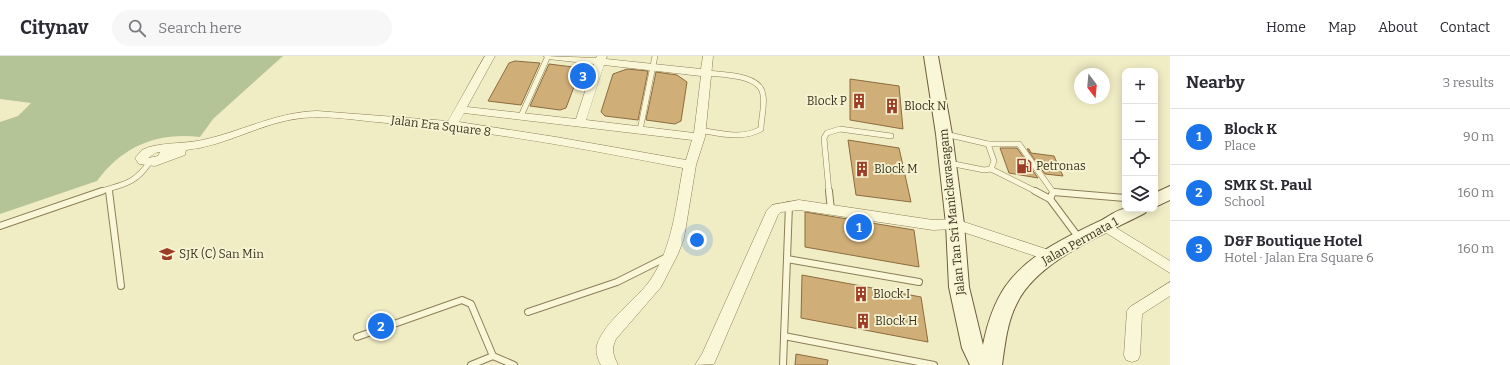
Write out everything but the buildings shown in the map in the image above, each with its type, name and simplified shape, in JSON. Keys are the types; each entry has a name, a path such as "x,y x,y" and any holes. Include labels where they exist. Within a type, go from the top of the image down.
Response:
{"main road":[{"name":"Jalan Tan Sri Manickavasagam","path":"931,56 944,134 956,224 959,287 973,348 981,365"},
{"name":"Jalan Permata 1","path":"991,365 993,342 1007,303 1017,286 1033,269 1050,256 1132,212"}],"street":[{"path":"451,126 490,56"},
{"path":"548,56 601,59 651,67 706,73"},
{"path":"610,365 606,359 604,346 656,283 671,254 677,238 690,165 699,134 708,56"},
{"path":"580,123 601,59"},
{"name":"Jalan Era Square 8","path":"460,108 640,130 699,134"},
{"name":"Jalan Era Square 8","path":"149,163 163,153 222,139 285,116 299,114 424,122 574,144 690,165"},
{"path":"703,365 708,359 772,213 777,208 789,205 799,205 933,225 956,224 1050,256"},
{"path":"1106,226 1170,268"},
{"path":"1132,355 1135,311 1170,288"}],"lane":[{"path":"521,116 548,56"},
{"path":"640,130 651,67 655,56"},
{"path":"699,134 755,134 761,129 763,92 759,84 749,78 706,73"},
{"path":"831,210 824,138 827,133 840,129 891,136"},
{"path":"944,134 988,144 1018,144 1054,192 1122,198"},
{"path":"988,144 994,161 991,169"},
{"path":"948,162 984,170 991,169 1050,199 1080,240"},
{"path":"0,226 135,180 141,176 149,163"},
{"path":"108,190 121,286"},
{"path":"1050,199 1054,192"},
{"path":"782,365 789,205"},
{"path":"528,312 624,278 652,266 671,254"},
{"path":"787,259 919,282"},
{"path":"357,337 462,300 471,304 493,356 514,365"},
{"path":"784,336 934,365"},
{"path":"472,365 493,356"}],"green space":[{"path":"0,56 283,56 213,119 200,137 169,137 155,139 142,144 130,150 118,159 97,181 0,214 0,122 18,116 31,103 0,99"}],"place":[{"name":"D&F Boutique Hotel","path":"583,76"},
{"name":"Block P","path":"859,101"},
{"name":"Block N","path":"892,106"},
{"name":"Petronas","path":"1024,166"},
{"name":"Block M","path":"862,169"},
{"name":"Block K","path":"859,227"},
{"name":"SJK (C) San Min","path":"167,254"},
{"name":"Block I","path":"861,294"},
{"name":"Block H","path":"863,321"},
{"name":"SMK St. Paul","path":"381,326"}]}
